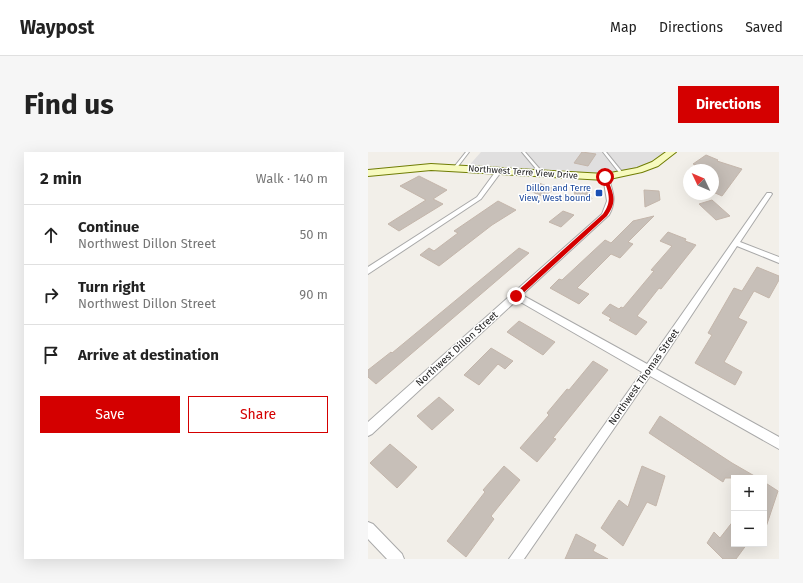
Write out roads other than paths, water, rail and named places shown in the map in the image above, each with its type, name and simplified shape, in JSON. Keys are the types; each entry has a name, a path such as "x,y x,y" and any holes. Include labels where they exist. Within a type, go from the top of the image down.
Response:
{"street":[{"name":"Northwest Terre View Drive","path":"368,173 409,168 455,168 543,175 605,177 639,170 655,164 672,152"},
{"path":"368,271 479,198 498,172"},
{"name":"Northwest Dillon Street","path":"368,430 605,215 611,206 611,197 605,177"},
{"name":"Northwest Thomas Street","path":"516,559 649,370 769,194"},
{"path":"736,243 779,260"},
{"path":"516,296 779,443"},
{"path":"368,529 397,559"}],"lane":[{"path":"455,168 468,152"},
{"path":"523,152 543,175"},
{"path":"604,152 622,174"}],"place":[{"name":"Dillon and Terre View, West bound","path":"599,193"}]}
